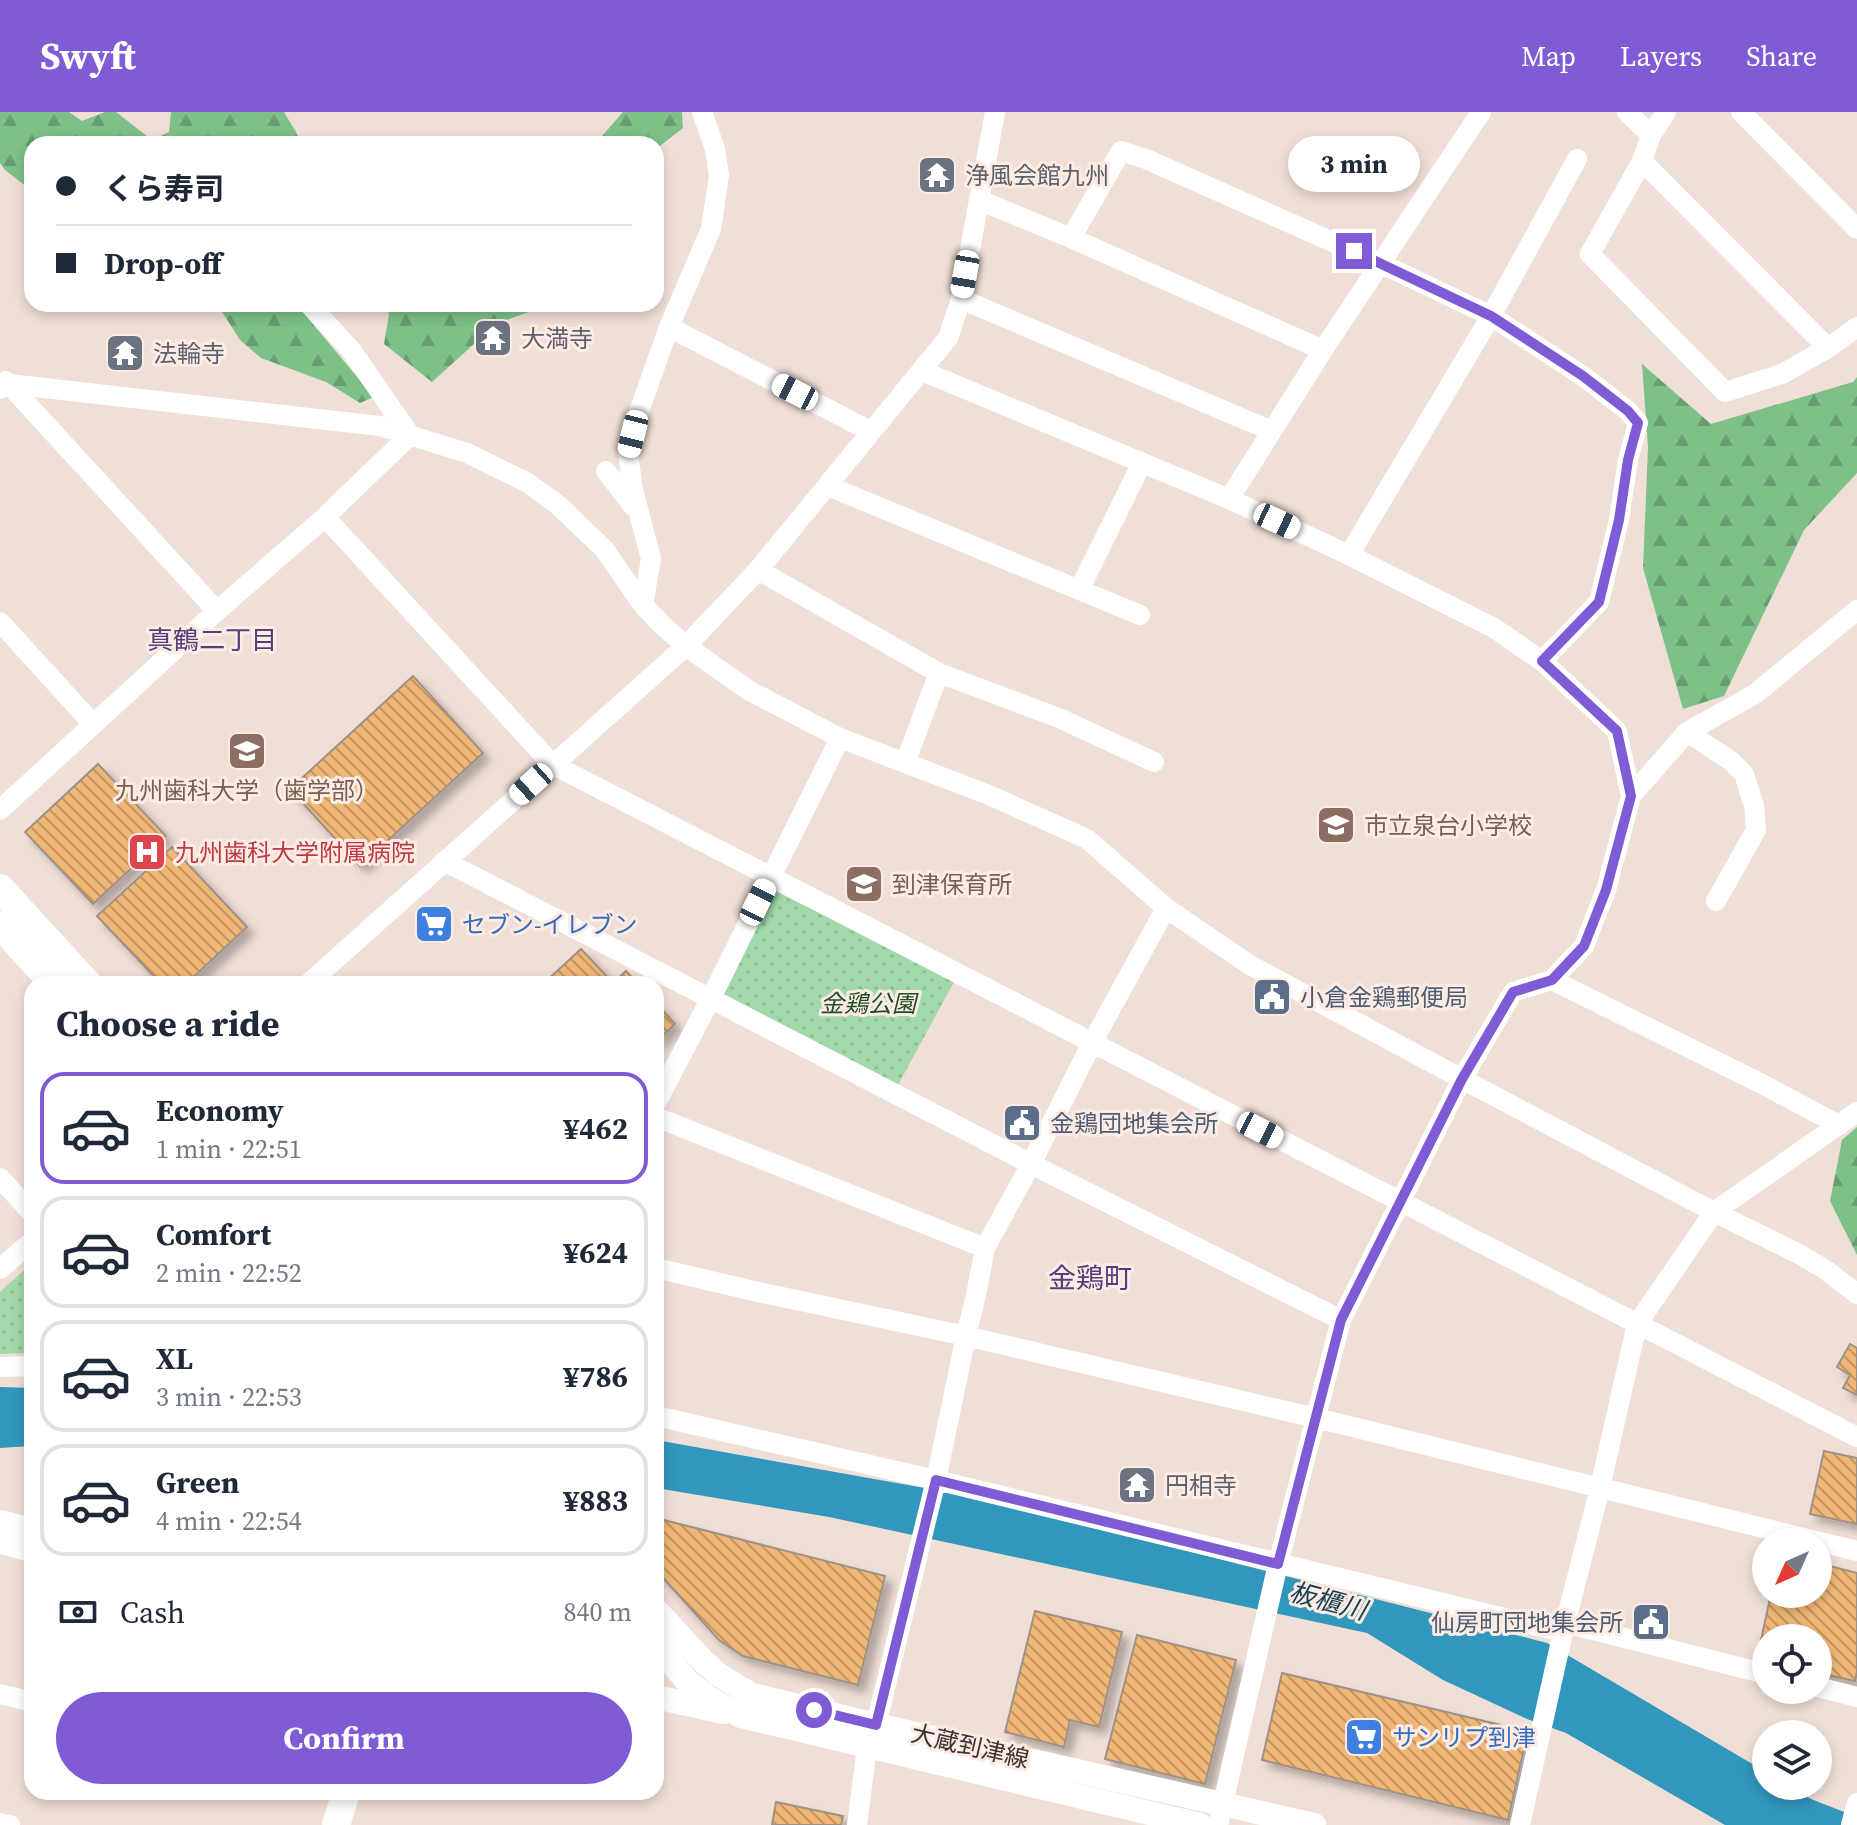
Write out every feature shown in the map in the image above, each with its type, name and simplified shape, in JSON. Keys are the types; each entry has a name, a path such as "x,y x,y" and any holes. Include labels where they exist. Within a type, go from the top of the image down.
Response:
{"highway":[{"path":"0,888 81,976"},
{"path":"0,925 47,976"},
{"path":"316,1825 324,1800"},
{"path":"336,1825 344,1800"}],"main road":[{"path":"0,1522 24,1528"},
{"path":"0,1542 24,1548"},
{"name":"大蔵到津線","path":"664,1619 746,1706 1221,1814 1314,1825"},
{"path":"664,1654 687,1681"},
{"path":"664,1676 687,1681 746,1706"},
{"path":"664,1698 746,1706"},
{"name":"大蔵到津線","path":"872,1736 1200,1825"}],"street":[{"path":"643,605 651,559 633,490 628,452 669,327 711,229 719,175 715,149 702,112"},
{"path":"323,976 444,861 686,646 758,570 948,338 961,299 995,112"},
{"path":"1229,499 1323,350 1481,112"},
{"path":"1627,112 1651,135"},
{"path":"1666,112 1590,254 1725,392 1782,374 1857,327"},
{"path":"1741,112 1857,229"},
{"path":"1071,238 1121,151 1146,159 1380,263 1491,316 1583,376 1628,411 1638,423 1628,460 1617,531 1599,602 1542,661"},
{"path":"1349,555 1491,316 1577,159"},
{"path":"1642,161 1828,348"},
{"path":"979,200 1323,350"},
{"path":"961,299 1272,431"},
{"path":"316,312 351,350 410,435"},
{"path":"669,327 870,431"},
{"path":"922,371 1229,499 1494,628 1542,661 1617,731 1631,796"},
{"path":"3,383 380,426 467,453 528,483 558,505 604,549 643,605 662,625 748,690 840,738 989,795 1087,839 1166,908 1250,965 1714,1212 1799,1254 1857,1294"},
{"path":"3,383 217,611"},
{"path":"0,810 217,611 325,517 410,435"},
{"path":"1079,590 1142,463"},
{"path":"606,471 638,511"},
{"path":"828,486 1140,615"},
{"path":"325,517 552,764 1857,1437"},
{"path":"758,570 939,673 1059,718 1154,762"},
{"path":"1221,1814 1278,1564 1341,1320 1462,1079 1513,992 1552,980 1584,946 1606,890 1631,796 1687,732 1755,694 1857,610"},
{"path":"0,622 93,724"},
{"path":"905,763 939,673"},
{"path":"1687,732 1731,761 1744,774 1754,806 1756,830 1716,901"},
{"path":"664,1088 840,738"},
{"path":"444,861 1341,1320"},
{"path":"857,1825 872,1736 936,1480 985,1248 1166,908"},
{"path":"1552,980 1839,1125"},
{"path":"1520,1825 1637,1324 1714,1212 1857,1112"},
{"path":"664,1120 985,1248"},
{"path":"0,1178 24,1204"},
{"path":"0,1269 24,1248"},
{"path":"664,1270 966,1336 1316,1418 1857,1551"},
{"path":"0,1367 24,1366"},
{"path":"664,1418 936,1480 1278,1564 1752,1671"},
{"path":"1832,1691 1857,1697"},
{"path":"0,1694 24,1700"},
{"path":"0,1823 10,1825"}],"green space":[{"path":"0,112 69,112 82,121 105,112 116,112 147,136 24,136 24,185 0,163"},
{"path":"171,112 284,112 298,136 160,136 169,132"},
{"path":"623,112 682,112 683,128 664,143 664,136 602,136"},
{"path":"222,312 303,312 374,397 360,403 326,382 261,358 240,340"},
{"path":"528,312 496,324 432,382 384,344 389,314"},
{"path":"1642,364 1711,424 1853,382 1857,377 1857,473 1804,530 1724,696 1683,709 1643,568 1648,447"},
{"name":"金鶏公園","path":"775,891 955,980 898,1085 722,993"},
{"path":"1857,1127 1857,1255 1830,1201 1842,1140"},
{"path":"24,1270 24,1353 0,1354 0,1292"}],"water":[{"path":"0,1387 24,1388 24,1446 0,1448"},
{"name":"板櫃川","path":"664,1441 981,1498 1547,1643 1752,1764 1752,1800 1814,1800 1857,1817 1857,1825 1725,1825 1566,1733 1527,1719 1443,1680 1367,1633 829,1517 664,1489"}],"building":[{"path":"413,676 483,753 360,866 290,789"},
{"path":"98,764 166,836 93,904 25,832"},
{"path":"172,847 247,927 195,976 153,976 97,916"},
{"path":"581,949 606,976 552,976"},
{"path":"664,1012 675,1024 664,1034"},
{"path":"1850,1344 1857,1348 1857,1395 1843,1388 1850,1375 1837,1367"},
{"path":"1824,1451 1857,1458 1857,1524 1810,1514"},
{"path":"664,1520 885,1576 858,1685 743,1656 719,1640 664,1579"},
{"path":"1832,1567 1857,1573 1855,1681 1832,1676 1832,1624 1764,1624 1768,1608 1832,1608"},
{"path":"1035,1611 1122,1632 1099,1727 1070,1720 1064,1747 1005,1732"},
{"path":"1137,1635 1236,1660 1205,1784 1105,1759"},
{"path":"1282,1673 1501,1725 1525,1744 1508,1820 1262,1760"},
{"path":"776,1802 843,1816 841,1825 772,1825"}],"place":[{"name":"浄風会館九州","path":"937,175"},
{"name":"大満寺","path":"493,338"},
{"name":"法輪寺","path":"125,353"},
{"name":"九州歯科大学（歯学部）","path":"247,751"},
{"name":"市立泉台小学校","path":"1336,825"},
{"name":"九州歯科大学附属病院","path":"147,852"},
{"name":"到津保育所","path":"864,884"},
{"name":"セブン-イレブン","path":"434,924"},
{"name":"小倉金鶏郵便局","path":"1272,997"},
{"name":"金鶏団地集会所","path":"1022,1123"},
{"name":"円相寺","path":"1137,1485"},
{"name":"仙房町団地集会所","path":"1651,1622"},
{"name":"サンリプ到津","path":"1364,1737"}],"district":[{"name":"真鶴二丁目","path":"212,640"},
{"name":"金鶏町","path":"1090,1278"}],"route":[{"path":"814,1710 876,1725 936,1480 1278,1564 1341,1320 1462,1079 1501,1011 1513,992 1552,980 1584,946 1606,890 1631,796 1617,731 1542,661 1599,602 1612,554 1628,460 1638,423 1628,411 1583,376 1491,316 1354,251"}]}
